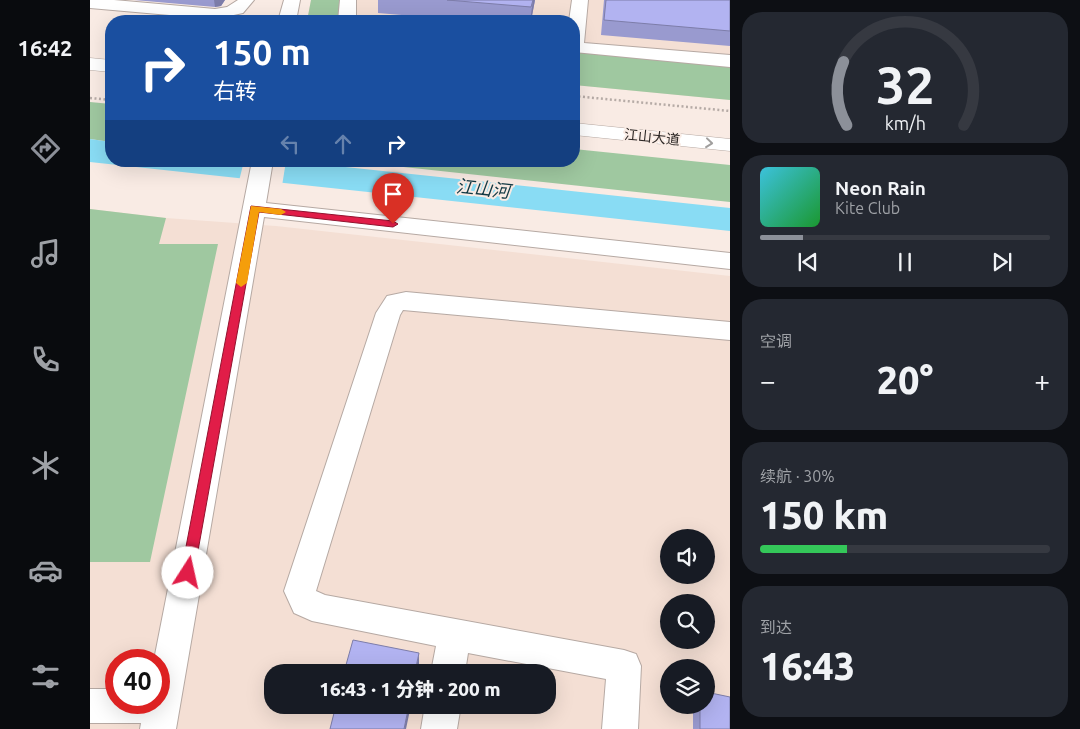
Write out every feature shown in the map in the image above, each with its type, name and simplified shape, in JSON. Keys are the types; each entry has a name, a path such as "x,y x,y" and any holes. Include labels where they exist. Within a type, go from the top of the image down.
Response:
{"main road":[{"path":"90,64 105,65"},
{"path":"90,80 105,81"},
{"name":"江山大道","path":"580,114 730,129"},
{"name":"江山大道","path":"580,130 730,145"}],"street":[{"path":"100,2 215,14 235,11 246,0"},
{"path":"288,15 292,0"},
{"path":"347,15 348,0"},
{"path":"578,15 580,0"},
{"path":"580,48 730,61"},
{"path":"90,706 160,717 262,167"},
{"path":"256,200 730,261"},
{"path":"620,729 624,666 310,606 302,600 300,591 392,306 396,302 406,301 730,331"},
{"path":"449,664 455,633"},
{"path":"439,729 442,714"}],"path":[{"path":"580,97 730,110"},
{"path":"90,98 105,99"}],"shaded area":[{"path":"311,0 730,0 730,100 580,86 580,15 308,15"},
{"path":"90,209 166,218 276,226 730,276 730,729 90,729"}],"green space":[{"path":"311,0 344,0 343,15 308,15"},
{"path":"580,51 730,64 730,100 580,86"},
{"path":"90,102 105,103 105,141 90,139"},
{"path":"580,150 730,165 730,202 404,167 580,167"},
{"path":"90,209 166,218 159,244 218,244 150,562 90,562"}],"water":[{"path":"90,139 105,141 105,164 90,162"},
{"name":"江山河","path":"136,167 345,167 730,208 730,231"}],"pier":[{"path":"242,167 285,167 282,186 239,181"}],"building":[{"path":"447,0 533,0 531,7"},
{"path":"606,0 730,0 730,31 604,20"},
{"path":"353,640 419,653 417,664 346,664"},
{"path":"715,694 730,697 730,729 700,729 700,714 715,714"},
{"path":"334,714 407,714 404,729 330,729"}],"slow traffic":[{"path":"241,283 255,209 281,212"}],"route":[{"path":"188,573 255,209 393,224"}]}
